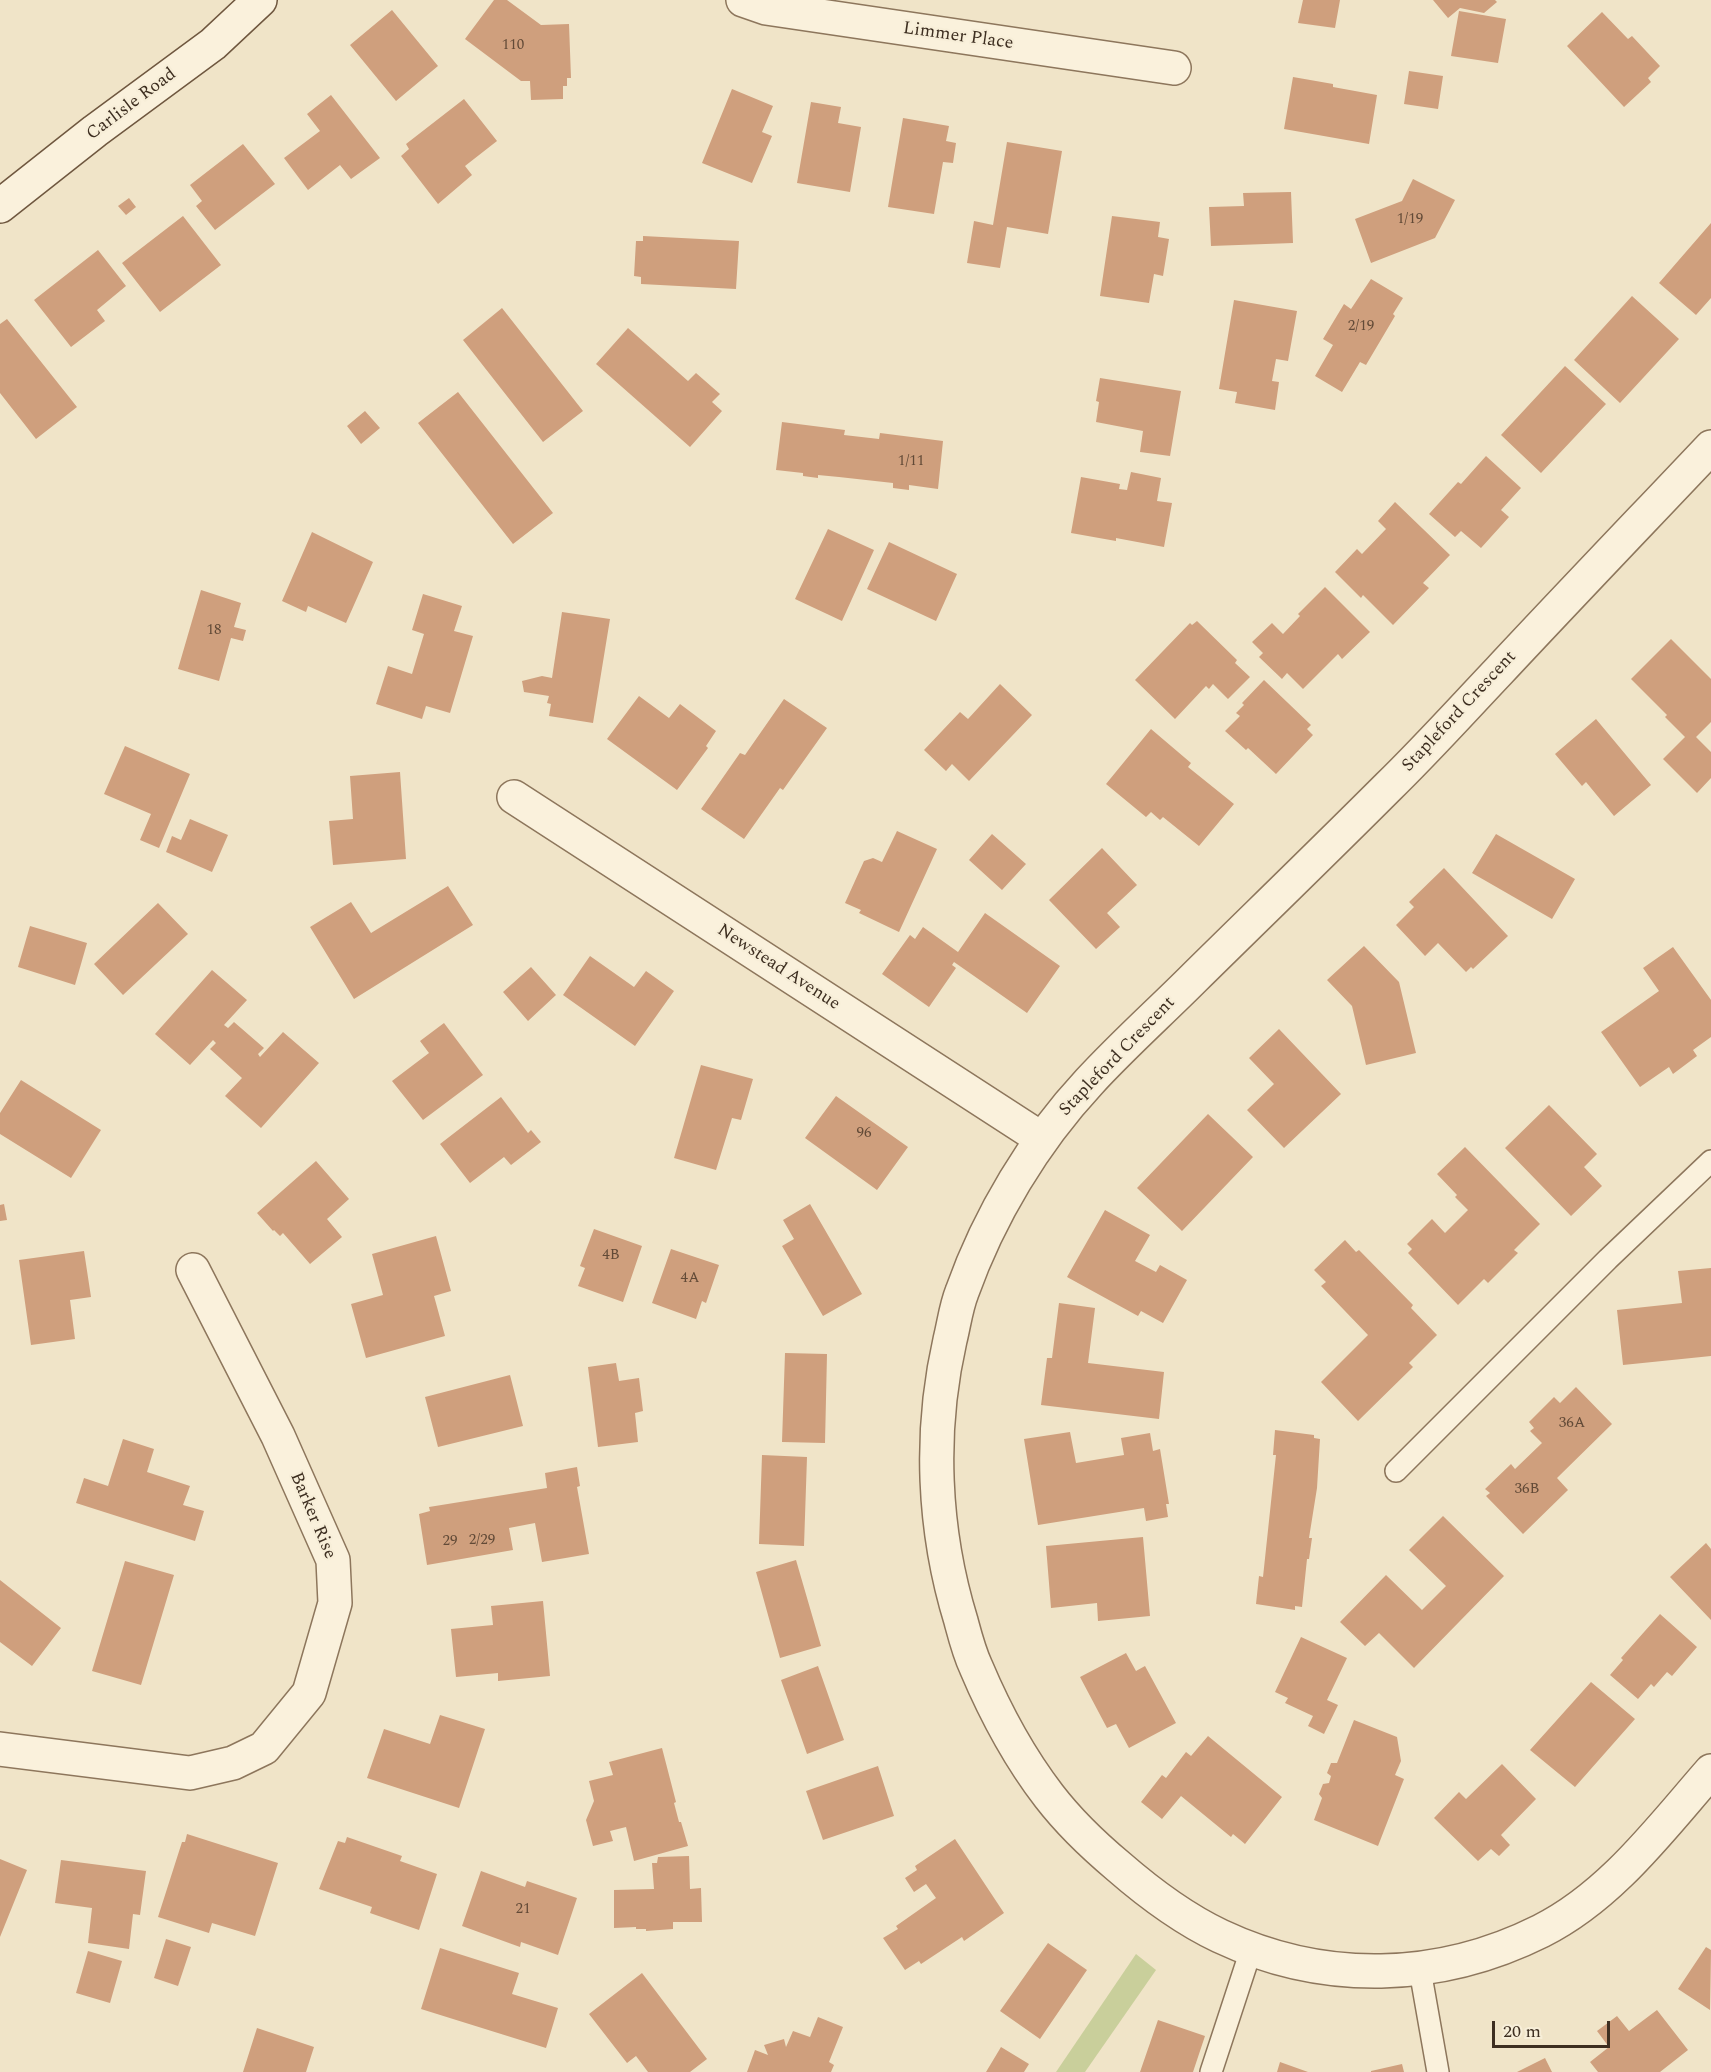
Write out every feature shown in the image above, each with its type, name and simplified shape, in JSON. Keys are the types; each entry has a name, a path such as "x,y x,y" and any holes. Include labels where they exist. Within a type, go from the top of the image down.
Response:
{"street":[{"name":"Carlisle Road","path":"0,206 213,44 260,0"},
{"name":"Limmer Place","path":"743,0 766,8 1174,68"},
{"name":"Stapleford Crescent","path":"1711,447 1395,781 1087,1083 1042,1139 992,1220 960,1296 943,1371 936,1443 939,1518 950,1587 974,1663 1009,1736 1049,1796 1090,1842 1138,1883 1179,1913 1215,1934 1251,1950 1293,1962 1384,1972 1419,1970 1462,1962 1501,1949 1547,1928 1587,1901 1632,1861 1711,1771"},
{"name":"Newstead Avenue","path":"514,797 1042,1139"},
{"name":"Barker Rise","path":"0,1749 190,1773 233,1763 264,1748 309,1693 335,1603 333,1560 278,1436 193,1269"}],"lane":[{"path":"1396,1471 1608,1259 1711,1161"},
{"path":"1210,2072 1251,1950"},
{"path":"1419,1970 1438,2072"}],"green space":[{"path":"1136,1954 1156,1970 1085,2072 1056,2072"}],"building":[{"path":"494,0 507,0 541,25 569,24 571,78 567,78 567,86 563,86 563,99 531,100 530,81 521,81 465,39"},
{"path":"1303,0 1340,0 1335,28 1298,23"},
{"path":"1433,0 1495,0 1497,2 1484,13 1460,8 1448,18"},
{"path":"392,10 438,66 396,101 350,45"},
{"path":"1459,11 1506,19 1498,63 1451,56"},
{"path":"1602,12 1628,39 1632,36 1660,66 1648,78 1651,82 1624,107 1567,46"},
{"path":"1409,71 1443,76 1438,109 1404,104"},
{"path":"1293,77 1377,95 1369,144 1284,129"},
{"path":"732,89 773,106 762,132 772,136 752,183 702,163"},
{"path":"331,95 380,158 351,179 340,165 308,190 284,158 320,131 307,114"},
{"path":"464,99 497,141 465,166 472,175 438,204 401,156 409,149 406,144"},
{"path":"811,102 841,107 838,123 861,127 850,192 797,183"},
{"path":"903,118 949,126 946,141 956,143 953,163 943,162 934,214 888,207"},
{"path":"1007,142 1062,151 1048,234 1007,227 1000,268 967,263 974,221 993,225"},
{"path":"243,144 275,184 215,230 196,206 202,201 190,185"},
{"path":"1413,179 1455,200 1435,238 1371,263 1355,219 1402,201"},
{"path":"1291,192 1293,243 1211,246 1209,207 1244,206 1243,193"},
{"path":"129,198 136,207 126,215 118,206"},
{"path":"183,216 221,265 160,312 122,263"},
{"path":"1112,216 1160,222 1158,237 1169,239 1163,276 1154,274 1149,303 1100,296"},
{"path":"1711,223 1711,298 1696,315 1659,283"},
{"path":"643,236 739,241 736,289 641,284 641,277 634,276 636,241 643,241"},
{"path":"98,250 126,286 97,310 105,321 71,347 34,300"},
{"path":"1371,279 1403,298 1366,365 1360,362 1342,392 1315,376 1333,345 1323,339 1344,304 1351,309"},
{"path":"1632,296 1679,339 1620,403 1574,360"},
{"path":"1234,300 1297,311 1288,361 1276,359 1272,381 1279,382 1275,410 1235,403 1237,392 1219,389"},
{"path":"502,308 583,411 543,442 463,340"},
{"path":"7,319 77,407 36,439 0,393 0,324"},
{"path":"628,328 688,381 696,373 720,394 712,402 722,411 690,447 596,364"},
{"path":"1565,366 1606,404 1541,473 1501,435"},
{"path":"1100,378 1181,391 1170,456 1140,452 1143,431 1096,422 1099,402 1096,401"},
{"path":"458,392 553,513 513,544 418,423"},
{"path":"365,411 380,428 361,444 347,426"},
{"path":"782,422 845,430 844,435 879,439 880,433 943,441 938,489 909,485 909,490 893,488 893,483 818,475 818,478 803,476 803,473 776,470"},
{"path":"1486,456 1521,488 1501,510 1509,517 1481,548 1461,531 1455,537 1429,514"},
{"path":"1131,472 1161,478 1157,501 1172,503 1164,547 1071,533 1081,477 1120,484 1119,489 1127,490"},
{"path":"1395,502 1450,555 1423,583 1429,588 1393,625 1363,595 1361,598 1335,572 1357,549 1362,554 1386,529 1378,521"},
{"path":"828,529 874,550 842,621 795,599"},
{"path":"312,532 373,562 346,623 308,606 306,612 282,601"},
{"path":"889,542 957,574 936,621 867,589"},
{"path":"1325,587 1370,632 1342,659 1338,654 1303,689 1287,673 1282,679 1259,657 1263,653 1252,642 1272,623 1283,634 1300,616 1298,614"},
{"path":"201,590 241,603 234,627 246,630 243,641 231,638 219,681 178,669"},
{"path":"423,594 462,606 454,631 473,636 450,713 426,706 422,719 376,704 388,666 412,674 424,634 412,630"},
{"path":"562,612 610,619 593,723 549,716 551,704 547,703 549,696 524,692 522,681 542,676 552,678"},
{"path":"1197,621 1237,660 1235,663 1250,677 1228,699 1213,684 1209,689 1206,686 1175,719 1135,680 1190,623 1192,625"},
{"path":"1671,639 1711,679 1711,722 1696,737 1711,752 1711,778 1697,793 1663,759 1685,737 1665,717 1667,715 1631,679"},
{"path":"1264,680 1311,725 1307,729 1313,735 1276,774 1248,748 1246,750 1225,731 1240,716 1236,713 1244,705 1242,703"},
{"path":"1000,684 1032,715 969,781 952,764 946,771 924,750 960,712 968,719"},
{"path":"639,696 669,718 680,704 716,731 706,746 708,748 677,790 607,739"},
{"path":"784,699 827,728 783,790 780,788 744,839 701,809 740,753 745,755"},
{"path":"1596,719 1651,785 1614,816 1586,782 1582,786 1555,754"},
{"path":"1151,729 1191,763 1188,767 1234,804 1199,846 1163,817 1160,820 1151,812 1146,817 1106,784"},
{"path":"125,746 190,774 159,848 140,840 151,814 104,794"},
{"path":"400,772 406,859 333,865 329,821 353,819 350,776"},
{"path":"190,819 228,835 212,872 166,852 172,836 181,840"},
{"path":"897,831 937,849 899,932 859,913 861,910 845,903 864,861 873,858 882,862"},
{"path":"992,834 1026,864 1002,890 969,860"},
{"path":"1496,834 1575,879 1552,919 1472,873"},
{"path":"1102,848 1137,885 1107,913 1120,927 1096,949 1049,900"},
{"path":"1444,868 1508,936 1473,969 1471,967 1466,972 1438,943 1425,956 1396,925 1414,907 1409,902"},
{"path":"448,886 473,925 354,999 310,927 351,902 371,933"},
{"path":"158,903 188,934 123,995 94,964"},
{"path":"985,913 1060,966 1027,1013 954,962 952,965 956,968 929,1007 882,974 910,935 915,939 923,927 958,952"},
{"path":"30,926 87,943 75,985 18,967"},
{"path":"1364,946 1399,982 1416,1053 1366,1065 1352,1006 1327,980"},
{"path":"1673,947 1711,1000 1711,1037 1693,1050 1697,1056 1673,1074 1669,1067 1640,1087 1601,1032 1659,991 1643,968"},
{"path":"590,956 634,987 646,971 674,991 635,1046 563,995"},
{"path":"531,967 556,995 528,1021 503,992"},
{"path":"212,970 247,1000 224,1025 228,1028 234,1022 264,1048 258,1054 260,1057 283,1032 319,1063 261,1128 225,1096 242,1078 210,1049 216,1043 213,1040 190,1065 155,1034"},
{"path":"444,1023 483,1075 423,1120 392,1081 429,1053 420,1041"},
{"path":"1279,1029 1341,1094 1284,1148 1247,1110 1274,1084 1249,1058"},
{"path":"701,1065 753,1079 741,1120 732,1118 716,1170 674,1158"},
{"path":"21,1080 101,1130 71,1178 0,1134 0,1113"},
{"path":"836,1096 908,1147 877,1190 805,1138"},
{"path":"501,1097 528,1133 531,1130 541,1142 511,1165 504,1157 470,1183 440,1144"},
{"path":"1549,1105 1597,1154 1584,1167 1602,1186 1571,1216 1505,1148"},
{"path":"1208,1114 1253,1157 1182,1231 1137,1188"},
{"path":"1465,1147 1540,1224 1514,1250 1518,1253 1488,1283 1484,1279 1458,1305 1408,1253 1412,1249 1407,1244 1432,1219 1445,1233 1468,1210 1437,1174"},
{"path":"316,1161 349,1199 327,1219 342,1237 310,1264 283,1233 280,1236 273,1231 257,1213"},
{"path":"4,1204 7,1220 0,1221 0,1205"},
{"path":"810,1204 862,1294 823,1316 782,1246 794,1239 783,1220"},
{"path":"1105,1210 1150,1235 1135,1261 1156,1272 1160,1265 1187,1280 1163,1323 1141,1311 1138,1316 1067,1277"},
{"path":"594,1229 642,1246 623,1302 578,1286 585,1268 580,1266"},
{"path":"436,1236 451,1291 434,1296 445,1336 366,1358 351,1304 383,1295 372,1254"},
{"path":"1345,1240 1356,1252 1359,1250 1413,1305 1411,1308 1437,1335 1409,1363 1413,1367 1358,1421 1321,1382 1368,1335 1321,1286 1326,1282 1314,1270"},
{"path":"671,1249 719,1265 706,1303 702,1301 696,1319 652,1303"},
{"path":"84,1251 91,1297 70,1300 75,1339 31,1345 19,1260"},
{"path":"1711,1268 1711,1356 1623,1365 1617,1310 1682,1303 1678,1271"},
{"path":"1059,1303 1095,1308 1088,1363 1164,1372 1159,1419 1041,1405 1047,1358 1052,1358"},
{"path":"785,1353 827,1354 825,1443 782,1442"},
{"path":"616,1363 619,1381 639,1378 643,1411 635,1413 638,1442 598,1447 588,1367"},
{"path":"510,1375 523,1426 438,1447 425,1397"},
{"path":"1576,1387 1612,1424 1557,1478 1568,1490 1523,1534 1486,1496 1490,1493 1485,1489 1511,1464 1515,1469 1542,1443 1530,1431 1534,1428 1529,1422 1554,1397 1560,1403"},
{"path":"1275,1430 1314,1435 1314,1438 1320,1439 1317,1488 1309,1538 1312,1538 1309,1559 1307,1559 1302,1607 1295,1606 1295,1610 1256,1604 1259,1576 1263,1577 1276,1455 1273,1455"},
{"path":"1070,1432 1076,1463 1124,1455 1121,1438 1150,1433 1153,1451 1160,1449 1169,1504 1166,1504 1168,1517 1146,1521 1144,1508 1038,1525 1024,1439"},
{"path":"123,1439 154,1449 147,1472 190,1486 183,1505 204,1511 195,1541 76,1503 84,1478 108,1486"},
{"path":"762,1455 807,1457 804,1546 759,1544"},
{"path":"577,1467 580,1486 577,1487 589,1554 542,1562 535,1523 509,1528 513,1550 427,1565 419,1514 430,1511 429,1507 547,1488 545,1473"},
{"path":"1443,1516 1504,1576 1414,1668 1379,1633 1365,1646 1340,1622 1386,1575 1422,1610 1446,1586 1409,1550"},
{"path":"1143,1537 1150,1616 1098,1621 1097,1603 1051,1608 1046,1546"},
{"path":"1706,1543 1711,1549 1711,1620 1670,1577"},
{"path":"796,1560 821,1646 780,1658 756,1572"},
{"path":"125,1561 174,1575 141,1685 92,1671"},
{"path":"0,1580 61,1628 32,1666 0,1642"},
{"path":"543,1601 550,1676 498,1681 498,1673 456,1677 451,1629 493,1625 491,1606"},
{"path":"1660,1614 1697,1647 1672,1676 1667,1672 1654,1687 1651,1684 1638,1699 1610,1675 1623,1660 1621,1658"},
{"path":"1301,1637 1347,1658 1327,1700 1338,1705 1324,1734 1308,1726 1313,1716 1285,1703 1288,1698 1275,1692"},
{"path":"1126,1653 1136,1671 1145,1666 1176,1723 1129,1748 1116,1724 1107,1728 1080,1677"},
{"path":"818,1666 844,1740 807,1754 781,1680"},
{"path":"1591,1682 1635,1719 1575,1787 1530,1750"},
{"path":"440,1715 485,1729 459,1808 367,1778 384,1729 430,1744"},
{"path":"1354,1720 1397,1737 1401,1761 1395,1775 1404,1779 1378,1846 1314,1820 1322,1798 1319,1794 1323,1784 1329,1783 1331,1776 1327,1773 1331,1763 1337,1763"},
{"path":"1208,1736 1282,1797 1245,1844 1233,1834 1231,1837 1181,1796 1162,1819 1141,1802 1162,1775 1166,1778 1186,1752 1191,1756"},
{"path":"662,1748 679,1822 681,1822 688,1846 634,1861 626,1827 610,1831 613,1841 593,1846 586,1820 594,1801 589,1781 613,1775 609,1762"},
{"path":"1502,1764 1536,1799 1501,1835 1510,1845 1499,1856 1491,1849 1478,1861 1434,1818 1459,1792 1466,1799"},
{"path":"878,1766 894,1816 823,1840 806,1791"},
{"path":"187,1834 278,1863 255,1936 212,1923 209,1933 158,1917 182,1842 185,1842"},
{"path":"347,1837 402,1856 400,1861 437,1874 419,1930 370,1913 372,1907 319,1889 338,1841 345,1843"},
{"path":"955,1839 1004,1913 964,1941 962,1937 921,1964 919,1961 905,1970 883,1938 898,1929 896,1926 936,1898 926,1884 914,1892 905,1878 917,1870 915,1866"},
{"path":"689,1856 690,1889 701,1888 702,1922 673,1922 673,1929 646,1931 646,1929 636,1929 636,1927 614,1928 614,1890 654,1889 652,1863 657,1863 658,1857"},
{"path":"0,1859 27,1870 0,1937"},
{"path":"61,1860 146,1871 140,1915 133,1914 129,1949 88,1943 92,1908 55,1903"},
{"path":"481,1871 525,1887 527,1881 577,1898 558,1955 521,1942 520,1947 462,1926"},
{"path":"166,1939 191,1947 178,1986 154,1978"},
{"path":"1048,1943 1087,1970 1040,2039 1000,2011"},
{"path":"1706,1947 1711,1950 1710,2010 1678,1989"},
{"path":"440,1948 519,1973 512,1994 558,2008 546,2048 421,2009"},
{"path":"88,1951 122,1961 110,2003 76,1993"},
{"path":"642,1973 707,2059 690,2072 648,2072 636,2056 627,2063 589,2014"},
{"path":"1657,2010 1688,2050 1660,2072 1598,2072 1590,2062 1609,2047 1597,2031 1617,2016 1629,2031"},
{"path":"818,2017 843,2027 829,2062 834,2065 831,2072 747,2072 755,2050 768,2055 764,2045 784,2039 786,2047 793,2031 810,2037"},
{"path":"1158,2020 1205,2036 1193,2072 1140,2072"},
{"path":"257,2028 314,2047 306,2072 243,2072"},
{"path":"1001,2047 1029,2064 1024,2072 986,2072"},
{"path":"1545,2058 1552,2072 1517,2072"},
{"path":"1280,2062 1308,2072 1277,2072"},
{"path":"1402,2064 1404,2072 1371,2072 1371,2071"}]}
